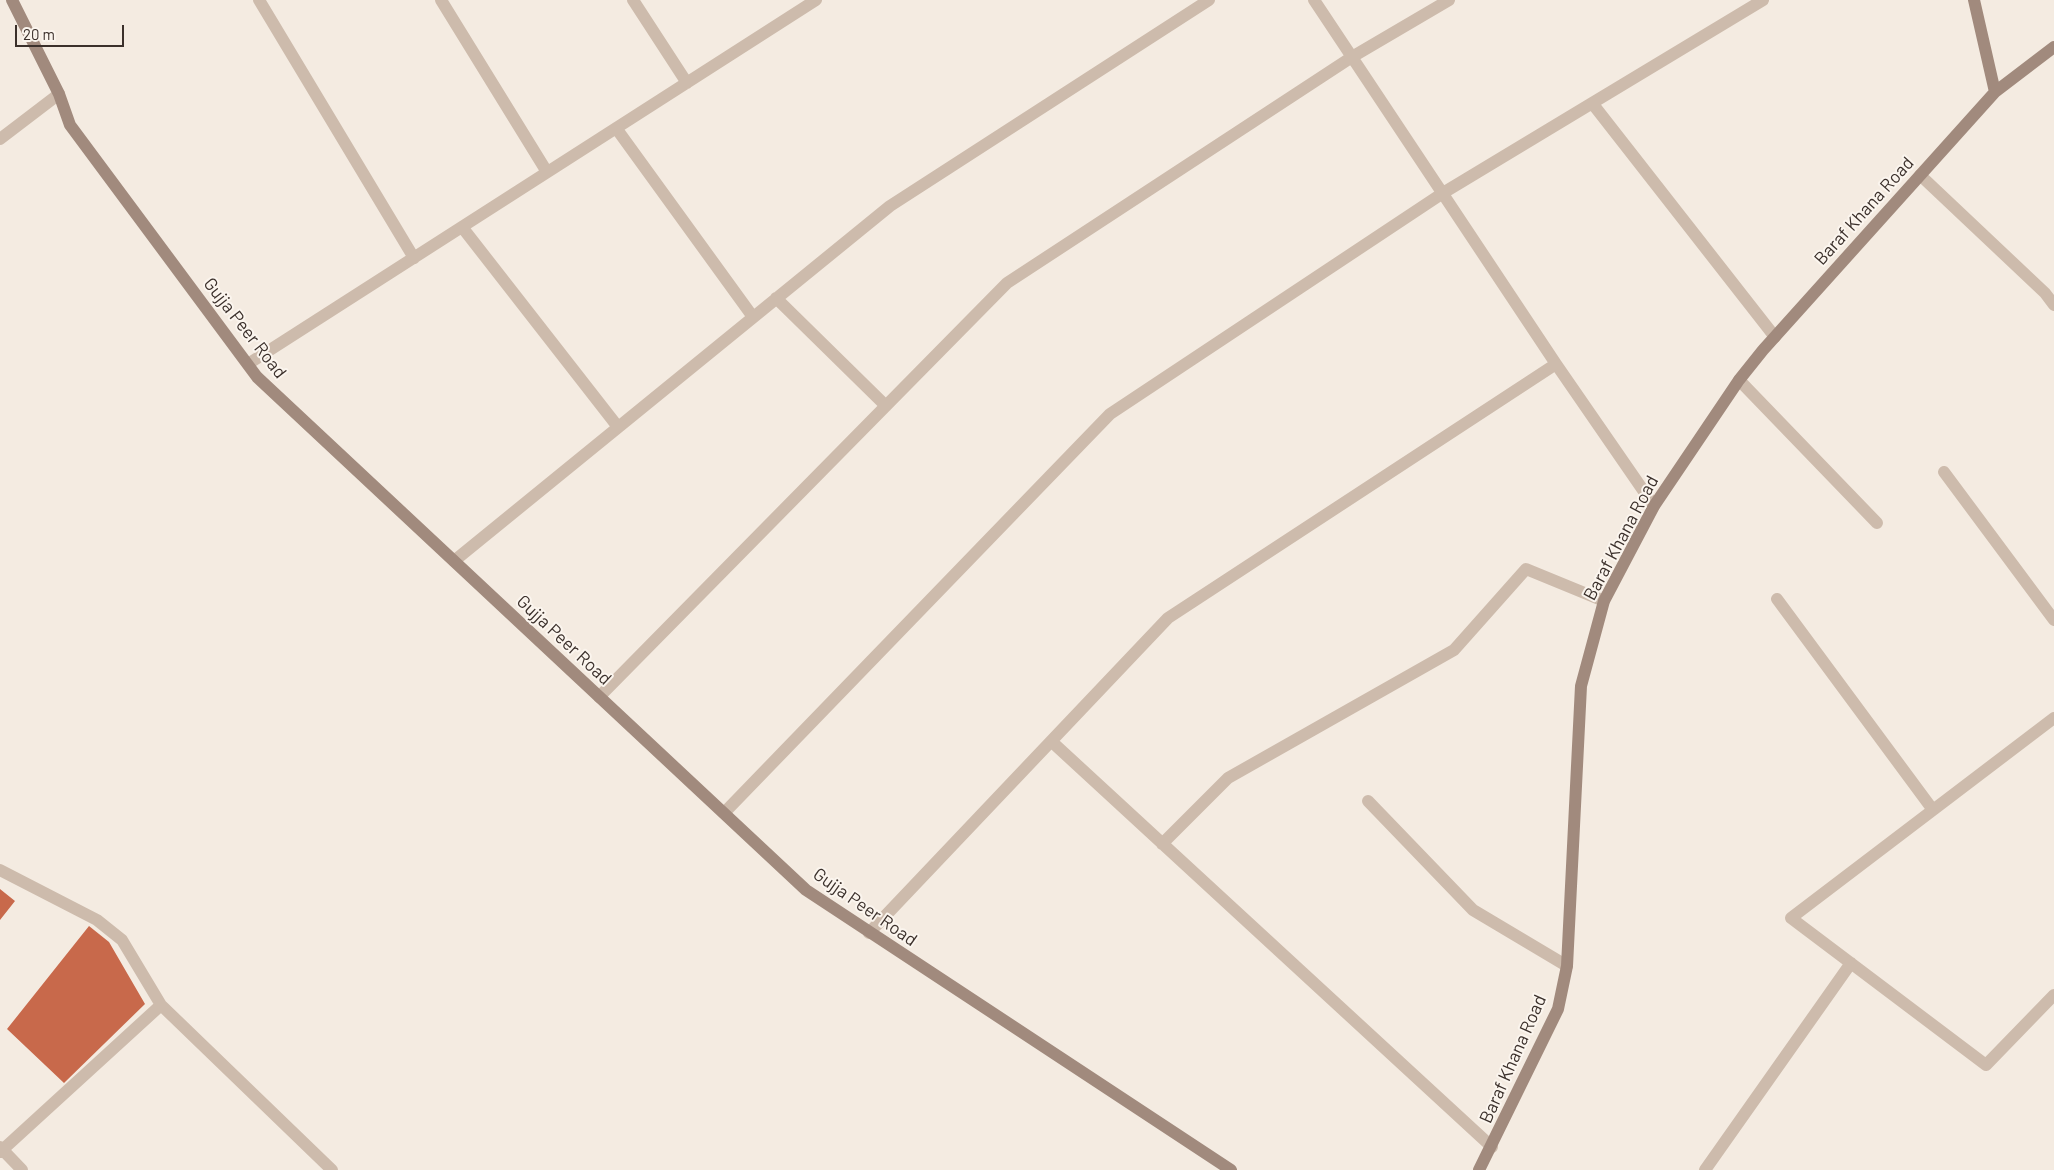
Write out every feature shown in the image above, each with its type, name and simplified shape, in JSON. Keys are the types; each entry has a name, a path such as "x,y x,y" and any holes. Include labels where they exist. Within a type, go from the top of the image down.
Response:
{"street":[{"name":"Gujja Peer Road","path":"12,0 59,94 70,125 257,377 806,890 1231,1170"},
{"path":"259,0 414,258"},
{"path":"441,0 547,172"},
{"path":"634,0 687,83"},
{"path":"248,364 816,0"},
{"path":"454,561 890,206 1209,0"},
{"path":"1314,0 1556,364 1654,506"},
{"path":"599,697 1008,283 1352,57 1449,0"},
{"path":"724,813 1110,414 1443,193 1763,0"},
{"path":"1974,0 1995,92"},
{"name":"Baraf Khana Road","path":"1479,1170 1492,1147 1558,1009 1567,966 1581,686 1604,601 1654,506 1738,380 1995,92 2054,47"},
{"path":"0,139 59,94"},
{"path":"1592,103 1775,337"},
{"path":"616,128 753,317"},
{"path":"1920,174 2045,293 2054,305"},
{"path":"462,227 618,427"},
{"path":"776,298 886,406"},
{"path":"869,933 1168,618 1556,364"},
{"path":"1738,380 1877,522"},
{"path":"1944,472 2054,620"},
{"path":"1162,844 1228,778 1454,650 1526,569 1604,601"},
{"path":"1777,599 1933,810"},
{"path":"2054,718 1790,918 1986,1065 2054,995"},
{"path":"1051,741 1492,1147"},
{"path":"1368,801 1473,910 1567,966"},
{"path":"0,870 97,920 122,940 161,1005 328,1169"},
{"path":"1705,1170 1851,963"},
{"path":"22,1170 1,1149 161,1005"}],"building":[{"path":"0,889 15,901 0,920"},
{"path":"89,926 109,942 145,1004 64,1083 7,1029"}]}
